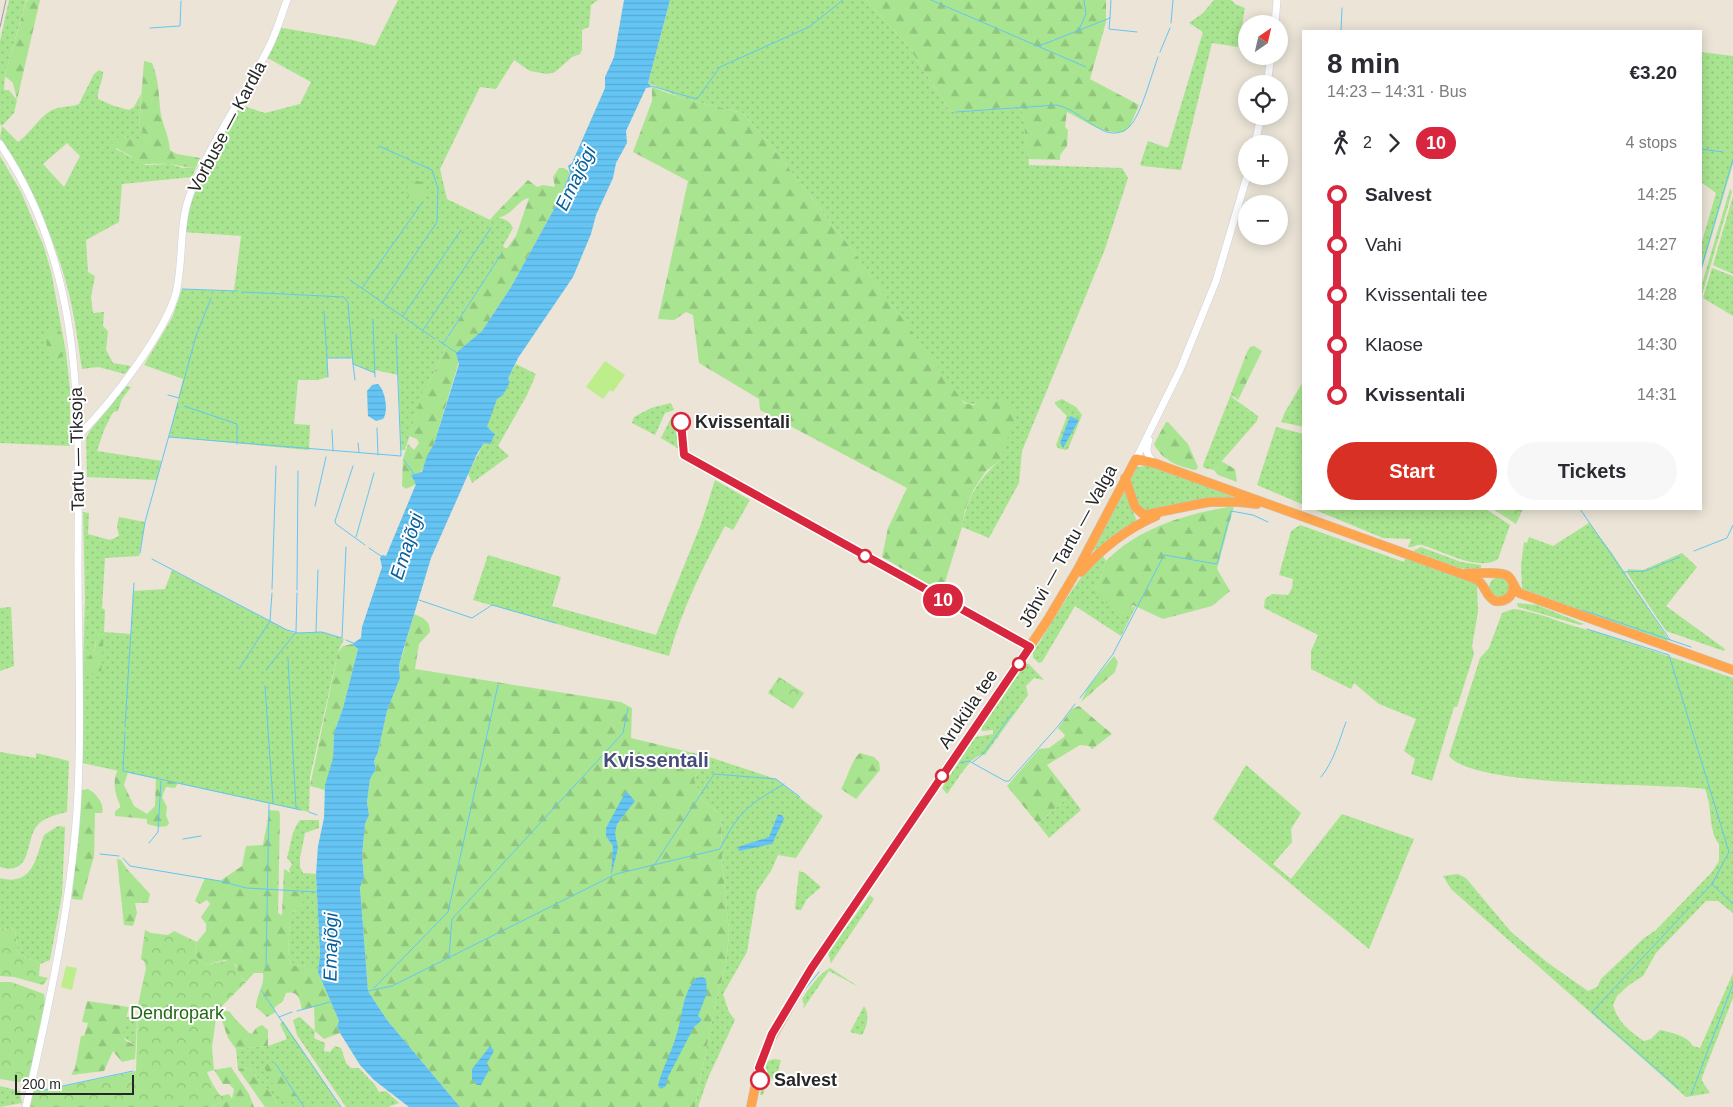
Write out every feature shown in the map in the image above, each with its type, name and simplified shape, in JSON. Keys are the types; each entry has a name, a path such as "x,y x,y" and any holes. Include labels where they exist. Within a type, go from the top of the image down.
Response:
{"highway":[{"name":"Jõhvi — Tartu — Valga","path":"1030,647 1060,600 1136,458 1476,580 1485,588 1491,599 1500,602 1507,599 1536,602 1558,608"},
{"path":"1125,478 1135,508 1144,514 1209,502 1238,502 1290,512"},
{"path":"1060,600 1081,571 1107,546 1139,524 1176,508"},
{"name":"Jõhvi — Tartu — Valga","path":"1445,568 1469,573 1492,575 1498,573 1506,575 1519,593 1733,670"},
{"path":"1485,588 1486,580 1492,575"},
{"path":"1507,599 1512,594 1513,586"},
{"name":"Aruküla tee","path":"751,1107 759,1068 768,1044 811,969 1030,647"}],"main road":[{"name":"Vorbuse — Kardla","path":"78,434 82,433 94,420 152,343 167,317 176,292 184,219 190,194 205,161 269,48 287,0"},
{"path":"1276,15 1277,0"},
{"name":"Tartu — Tiksoja","path":"0,144 34,206 61,284 73,345 78,434 78,769 76,820 65,921 26,1107"},
{"path":"1136,458 1183,364 1216,281 1244,185"},
{"path":"1154,463 1148,456 1146,447 1162,415 1162,408"}],"green space":[{"path":"9,0 26,0 5,76 4,90 9,90 17,100 14,113 2,126 0,124 0,41"},
{"path":"40,0 17,100 13,83 5,76 26,1"},
{"path":"398,0 598,0 591,5 589,27 582,30 582,50 580,54 572,57 555,72 547,74 530,71 514,60 496,89 480,87 440,169 447,199 490,220 494,215 509,222 513,228 503,246 505,248 502,253 443,343 446,346 426,390 423,392 405,450 401,450 398,375 375,370 375,373 353,364 352,358 327,358 328,377 318,380 298,380 294,424 310,425 309,450 169,437 183,379 144,365 172,318 182,289 234,291 241,236 183,232 190,194 237,104 265,113 300,104 311,82 264,56 277,27 353,40 375,46"},
{"path":"670,0 866,0 908,46 951,112 1022,107 1029,165 1122,168 1128,178 1105,249 1022,451 1019,483 989,538 962,527 967,506 976,488 988,472 1003,458 1003,448 983,402 966,403 957,395 853,251 766,139 743,113 681,98 648,83"},
{"path":"866,0 1106,0 1106,22 1090,79 1139,105 1130,126 1124,132 1108,131 1067,112 1065,127 1068,130 1067,146 1060,155 1060,160 1028,159 1022,107 951,112 908,46"},
{"path":"1214,0 1231,0 1245,8 1244,15 1238,15 1238,47 1212,43 1181,170 1140,165 1148,141 1168,148 1203,32 1189,23 1203,13"},
{"path":"1702,52 1733,56 1733,164 1702,269 1702,242 1716,193 1702,183"},
{"path":"144,61 152,63 155,70 161,115 170,150 177,154 200,158 196,167 137,163 111,141 122,137 143,142 145,135 139,126"},
{"path":"99,70 103,72 98,99 129,110 134,107 141,94 139,126 145,135 143,143 124,137 116,149 146,165 170,164 183,168 196,167 192,177 122,184 119,222 86,240 88,272 95,276 91,297 93,313 104,312 103,326 108,331 106,350 113,363 131,366 125,374 98,367 82,369 71,303 57,253 32,194 0,138 2,126 18,142 52,110 79,104 94,74","holes":["67,143 80,156 64,187 43,164"]},
{"path":"652,87 681,98 743,113 766,139 853,251 964,403 973,405 994,397 1014,408 1014,421 1003,451 1003,458 986,471 974,489 965,510 962,527 942,592 882,557 888,528 907,488 760,410 759,399 699,363 693,315 686,312 674,320 658,319 688,181 633,152 652,101"},
{"path":"0,156 21,192 44,247 51,271 66,353 70,390 70,446 0,443"},
{"path":"559,168 564,168 570,173 559,200 511,287 482,331 469,344 460,358 434,444 423,469 418,475 416,484 406,489 402,486 403,459 408,444 414,450 419,443 417,439 409,436 423,391 426,390 446,346 443,344 505,248 516,236 529,198 522,201 503,217 497,218 494,215 528,180 537,187 543,185 555,187 553,177"},
{"path":"417,181 424,184 427,191 424,198 417,201 410,198 407,191 410,184"},
{"path":"1730,189 1732,191 1731,196 1702,295 1702,284"},
{"path":"1733,196 1733,274 1713,265"},
{"path":"1712,268 1733,276 1733,316 1703,298"},
{"path":"51,326 59,331 63,338 63,357 54,359 48,355 45,331"},
{"path":"1254,346 1262,351 1238,400 1231,394 1247,352 1250,347"},
{"path":"605,361 625,375 613,392 610,390 603,399 586,387"},
{"path":"516,364 536,374 527,395 498,446 509,456 472,483 468,473 484,443 495,434 487,427 492,408 510,382 508,379"},
{"path":"1302,383 1302,427 1281,422"},
{"path":"125,386 131,387 122,399 118,411 113,412 97,451 162,461 157,480 87,477 86,439 89,432"},
{"path":"1231,394 1233,398 1258,416 1257,421 1214,470 1204,468 1203,465"},
{"path":"1062,399 1076,407 1082,415 1068,449 1065,450 1058,448 1056,445 1067,416 1055,404 1055,402"},
{"path":"671,403 674,410 665,413 655,435 632,423 634,417 651,408"},
{"path":"671,418 677,419 682,445 679,449 661,438"},
{"path":"1166,422 1188,444 1198,467 1196,470 1171,462 1157,450 1154,444"},
{"path":"1276,427 1302,434 1302,504 1257,485"},
{"path":"1221,461 1235,469 1237,482 1218,475 1214,470"},
{"path":"1150,465 1237,497 1199,500 1148,512 1137,507 1129,479 1134,468"},
{"path":"715,480 750,500 733,530 725,526 686,606 669,656 473,600 488,555 561,577 552,606 656,635 701,524"},
{"path":"1124,490 1137,521 1092,552 1092,551"},
{"path":"1234,506 1217,569 1230,591 1212,606 1163,619 1133,605 1123,615 1095,594 1093,590 1100,579 1106,561 1134,539 1166,523 1199,513"},
{"path":"1315,510 1488,510 1510,525 1498,559 1481,563 1460,559 1422,545 1408,547 1411,539 1383,538"},
{"path":"1495,510 1523,510 1516,524"},
{"path":"83,512 89,513 88,534 110,540 119,536 117,526 119,517 145,522 139,556 105,558 102,608 105,610 104,632 131,634 133,591 165,589 172,570 293,633 322,632 344,639 338,652 310,777 309,812 82,763 82,673 101,673 96,640 95,649 83,663 85,599"},
{"path":"1589,523 1612,553 1668,639 1667,642 1522,589 1521,566 1524,542 1527,543 1529,537 1553,546"},
{"path":"1300,525 1404,562 1406,556 1477,584 1478,612 1472,646 1474,654 1457,707 1454,707 1432,781 1411,774 1415,759 1404,751 1416,719 1379,704 1354,683 1351,689 1311,669 1311,651 1318,635 1264,608 1265,599 1272,594 1288,595 1292,588 1293,579 1279,575 1291,531"},
{"path":"1421,547 1461,562 1481,565 1481,571 1459,568 1413,551"},
{"path":"1101,553 1106,561 1100,579 1093,590 1129,608 1136,606 1121,636 1075,606 1042,662 1039,663 1033,658 1033,653 1073,589"},
{"path":"1682,553 1697,567 1666,606 1725,649 1724,651 1666,631 1627,573 1628,569 1643,570"},
{"path":"1495,577 1503,577 1509,583 1509,591 1503,597 1495,597 1489,591 1489,583"},
{"path":"1517,603 1537,605 1584,624 1580,625 1518,607"},
{"path":"11,607 14,666 0,671 0,608"},
{"path":"1513,609 1534,613 1597,632 1733,678 1733,913 1718,901 1706,901 1656,953 1643,976 1617,996 1613,1005 1625,1026 1644,1041 1651,1039 1660,1030 1683,1037 1693,1046 1700,1048 1733,973 1733,998 1702,1077 1702,1081 1710,1093 1686,1097 1451,889 1443,876 1458,874 1466,878 1511,932 1548,963 1588,991 1597,987 1601,979 1644,938 1656,930 1712,872 1719,861 1719,844 1713,832 1705,789 1529,779 1493,774 1466,766 1449,756 1480,658 1489,648 1502,613"},
{"path":"414,614 426,620 430,632 419,644 415,669 621,702 632,708 631,738 706,756 694,779 702,801 721,814 722,858 729,933 726,964 716,1000 695,1107 460,1107 387,1020 368,991 360,886 364,877 362,856 365,824 369,815 367,802 370,779 376,769 374,761 378,752 387,711 400,678 399,666"},
{"path":"104,632 101,673 82,673 83,663 95,649 97,636"},
{"path":"352,644 358,649 343,708 334,733 333,758 325,790 310,786 338,652 343,646"},
{"path":"1114,656 1118,662 1115,672 1081,702 1088,687"},
{"path":"1025,664 1029,664 1044,680 1034,678 1026,686 1028,695 985,755 980,755 969,763 947,794 942,788 975,737 993,734 993,730 982,731 981,727"},
{"path":"779,677 804,693 793,709 768,693"},
{"path":"1079,706 1112,734 1092,749 1089,746 1080,745 1047,765 1070,795 1038,824 1007,786 1039,749 1049,748 1064,737 1065,735 1058,728 1072,709"},
{"path":"0,752 36,758 36,753 69,761 67,812 50,817 36,827 23,863 18,867 10,869 0,867"},
{"path":"860,753 874,757 879,762 880,770 856,799 841,789 854,760"},
{"path":"706,756 776,779 823,816 796,858 778,855 771,871 757,891 747,952 723,994 729,1012 735,1020 708,1078 698,1107 695,1107 716,1000 726,964 729,933 722,858 721,814 702,801 694,779"},
{"path":"1246,765 1301,813 1291,829 1292,842 1273,864 1291,879 1342,814 1414,839 1369,949 1213,819"},
{"path":"118,770 128,772 124,785 134,806 147,814 155,806 156,778 178,783 175,788 166,787 162,797 167,807 166,815 169,823 167,826 159,827 147,824 147,819 115,816 115,811 120,808 115,788 115,778"},
{"path":"88,789 99,799 103,810 102,813 95,813 94,856 82,900 72,899 81,794 82,790"},
{"path":"1070,795 1081,810 1049,838 1038,824"},
{"path":"269,810 279,811 280,815 278,913 282,915 284,869 291,873 291,891 301,892 303,904 290,914 288,958 295,966 303,965 318,972 339,1021 337,1026 340,1033 324,1039 315,1031 314,1007 302,1010 296,994 286,993 283,1001 274,1008 276,1012 267,1017 256,1007 263,982 263,973 254,973 246,982 239,975 236,965 225,960 205,965 195,955 197,942 206,931 206,924 201,917 210,904 207,900 200,904 195,901 205,878 220,881 242,866 246,846 263,845"},
{"path":"300,820 319,820 319,828 305,833 300,858 300,867 303,873 316,874 320,954 318,972 303,965 295,966 288,958 290,914 296,910 291,891 291,873 289,870 292,864 287,858 293,833"},
{"path":"58,826 65,827 62,895 50,960 40,964 18,953 15,930 0,928 0,878 11,880 26,874 35,861 44,835"},
{"path":"117,859 121,860 150,894 148,903 135,903 137,913 133,926 124,925"},
{"path":"799,871 805,873 821,887 807,899 801,910 797,910 795,909"},
{"path":"870,895 874,899 831,963 828,953"},
{"path":"0,928 15,930 18,953 40,964 39,976 48,978 43,985 14,977 0,976"},
{"name":"Dendropark","path":"145,930 151,933 168,935 174,931 197,942 195,955 205,965 230,960 246,982 217,1011 212,1047 214,1070 207,1072 220,1095 229,1094 232,1099 208,1107 29,1107 35,1087 38,1087 40,1091 136,1071 138,1005 146,968 144,961 141,959"},
{"path":"66,966 77,968 72,990 61,987"},
{"path":"830,968 859,987 829,971 803,1009 802,999 818,978"},
{"path":"0,982 11,982 44,994 44,1014 37,1049 28,1080 25,1083 0,1079"},
{"path":"87,1001 129,1007 122,1035 126,1041 136,1045 135,1059 122,1062 113,1051 104,1071 71,1075 75,1068 81,1036 84,1036 88,1023 82,1022"},
{"path":"864,1006 867,1017 864,1032 862,1035 850,1032"},
{"path":"223,1010 230,1012 249,1033 252,1034 256,1028 262,1025 268,1030 268,1046 236,1049 228,1038 220,1015"},
{"path":"127,1017 137,1017 136,1045 122,1037 124,1022"},
{"path":"300,1017 315,1031 314,1038 325,1043 324,1051 330,1052 335,1046 341,1048 346,1063 351,1068 359,1068 379,1092 386,1091 399,1103 388,1107 346,1107 297,1035 293,1020"},
{"path":"283,1021 341,1107 278,1107 274,1097 248,1067 238,1069 236,1049 268,1046 287,1039 280,1024"},
{"path":"774,1059 781,1060 776,1079 767,1078 763,1095 760,1095 766,1065 768,1061"},
{"path":"275,1063 298,1098 294,1102 289,1101 280,1094 264,1067 264,1064"},
{"path":"231,1067 249,1094 254,1107 208,1107 232,1099 234,1089 229,1084 223,1084 214,1070"},
{"path":"248,1067 274,1097 278,1107 265,1107 238,1069"},
{"path":"0,1086 20,1091 22,1103 0,1107"}],"water":[{"name":"Emajõgi","path":"624,0 670,0 648,83 652,87 646,88 626,131 627,143 616,163 613,178 596,215 591,234 573,277 518,358 508,379 510,382 503,395 497,399 487,427 495,434 490,444 484,443 477,454 431,558 402,654 399,666 400,678 387,711 378,752 374,761 376,769 370,779 367,802 369,815 365,824 362,856 364,877 360,887 368,991 387,1020 460,1107 409,1107 374,1080 360,1065 340,1033 337,1026 339,1021 318,972 320,954 316,874 318,846 324,818 325,785 333,758 334,733 343,708 358,649 352,644 361,638 362,627 382,567 380,558 382,555 386,556 416,484 411,475 422,472 427,456 434,444 459,364 456,353 482,331 511,287 559,200 570,173 568,166 572,163 605,88 605,77 614,57"},
{"path":"378,384 384,396 386,411 383,419 376,421 368,416 367,391 372,385"},
{"path":"1070,416 1079,420 1063,448 1060,443"},
{"path":"626,791 635,801 617,824 615,833 618,848 611,876 613,846 606,836 606,828"},
{"path":"778,814 783,816 784,819 772,844 739,851 738,847 769,837"},
{"path":"702,977 706,979 707,993 698,1016 702,1020 694,1027 667,1079 666,1086 661,1089 658,1086 675,1040 685,998 691,984 696,978"},
{"path":"490,1046 494,1051 487,1063 489,1070 481,1085 477,1085 472,1079 472,1069"}],"waterway":[{"path":"651,86 697,99 720,67 809,27 843,0"},
{"path":"931,0 1086,67"},
{"path":"1078,32 1086,14 1084,0"},
{"path":"1039,46 1110,18 1111,0"},
{"path":"1171,23 1173,0"},
{"path":"150,28 180,26 181,1"},
{"path":"1341,30 1342,8"},
{"path":"1110,18 1109,29 1137,32"},
{"path":"1160,52 1170,28"},
{"path":"955,112 1057,105 1069,109 1106,132 1120,132 1127,129 1134,121 1158,57"},
{"path":"379,146 432,170 438,188 437,222 383,302"},
{"path":"1702,149 1723,152"},
{"path":"1702,266 1733,159"},
{"path":"362,288 422,203"},
{"path":"423,330 491,228"},
{"path":"403,316 461,230"},
{"path":"443,344 502,253"},
{"path":"350,280 435,339"},
{"path":"182,289 237,291"},
{"path":"242,292 344,297 348,303 353,364 375,373"},
{"path":"168,395 179,398 196,336 211,298"},
{"path":"324,311 327,358 351,358"},
{"path":"373,319 375,377"},
{"path":"169,437 401,456 396,334"},
{"path":"439,341 457,353"},
{"path":"327,358 328,377"},
{"path":"353,364 355,380"},
{"path":"140,553 145,522 178,403"},
{"path":"184,406 237,424 237,444"},
{"path":"377,428 378,455"},
{"path":"332,430 333,451"},
{"path":"358,443 359,452"},
{"path":"315,506 326,457"},
{"path":"404,460 414,474"},
{"path":"272,589 276,466"},
{"path":"353,466 335,521 336,524 365,545"},
{"path":"297,590 298,471"},
{"path":"356,537 374,473"},
{"path":"1581,510 1670,640"},
{"path":"1080,698 1113,654 1164,555 1217,564 1231,511 1253,515 1268,522"},
{"path":"1694,551 1727,538 1733,525"},
{"path":"152,559 287,630 298,633 322,632 342,638 346,547"},
{"path":"369,548 381,556"},
{"path":"1624,572 1645,571 1680,557"},
{"path":"316,632 318,570"},
{"path":"125,727 134,583"},
{"path":"239,669 270,621 272,593"},
{"path":"266,670 296,632 297,593"},
{"path":"419,600 472,618 492,605 556,623"},
{"path":"1582,610 1691,647"},
{"path":"1587,629 1669,655 1729,852 1712,884 1693,904"},
{"path":"346,640 353,643"},
{"path":"288,659 296,808"},
{"path":"374,988 448,912 498,685"},
{"path":"265,686 273,802"},
{"path":"960,763 969,761 1005,781 1009,781 1059,725 1075,704"},
{"path":"449,956 452,919 623,733 628,708"},
{"path":"973,762 983,754 1013,712"},
{"path":"1321,777 1333,758 1346,722"},
{"path":"125,732 123,771 301,810"},
{"path":"655,864 714,774 776,779 800,797"},
{"path":"149,843 158,832 161,781"},
{"path":"368,991 392,986 616,874 720,849 739,817 761,798 784,784"},
{"path":"266,969 269,804"},
{"path":"309,812 317,815"},
{"path":"183,839 201,836"},
{"path":"100,854 119,856"},
{"path":"123,858 130,866 220,881 246,888 317,892"},
{"path":"1712,884 1733,904"},
{"path":"1678,1088 1592,1012 1690,907"},
{"path":"802,993 819,972"},
{"path":"1691,1095 1733,984"},
{"path":"261,990 279,1017 292,1012"},
{"path":"297,1011 330,1002"},
{"path":"279,1017 341,1107"},
{"path":"275,1063 304,1107"},
{"path":"39,1091 133,1071"}],"railway":[{"path":"0,27 6,0"}],"bus line":[{"name":"10","path":"681,422 685,447 684,455 1030,647 811,969 768,1044 759,1068 762,1073 760,1080"}],"place":[{"name":"Kvissentali","path":"681,422"},
{"name":"Salvest","path":"760,1080"}],"district":[{"name":"Kvissentali","path":"656,760"}]}
